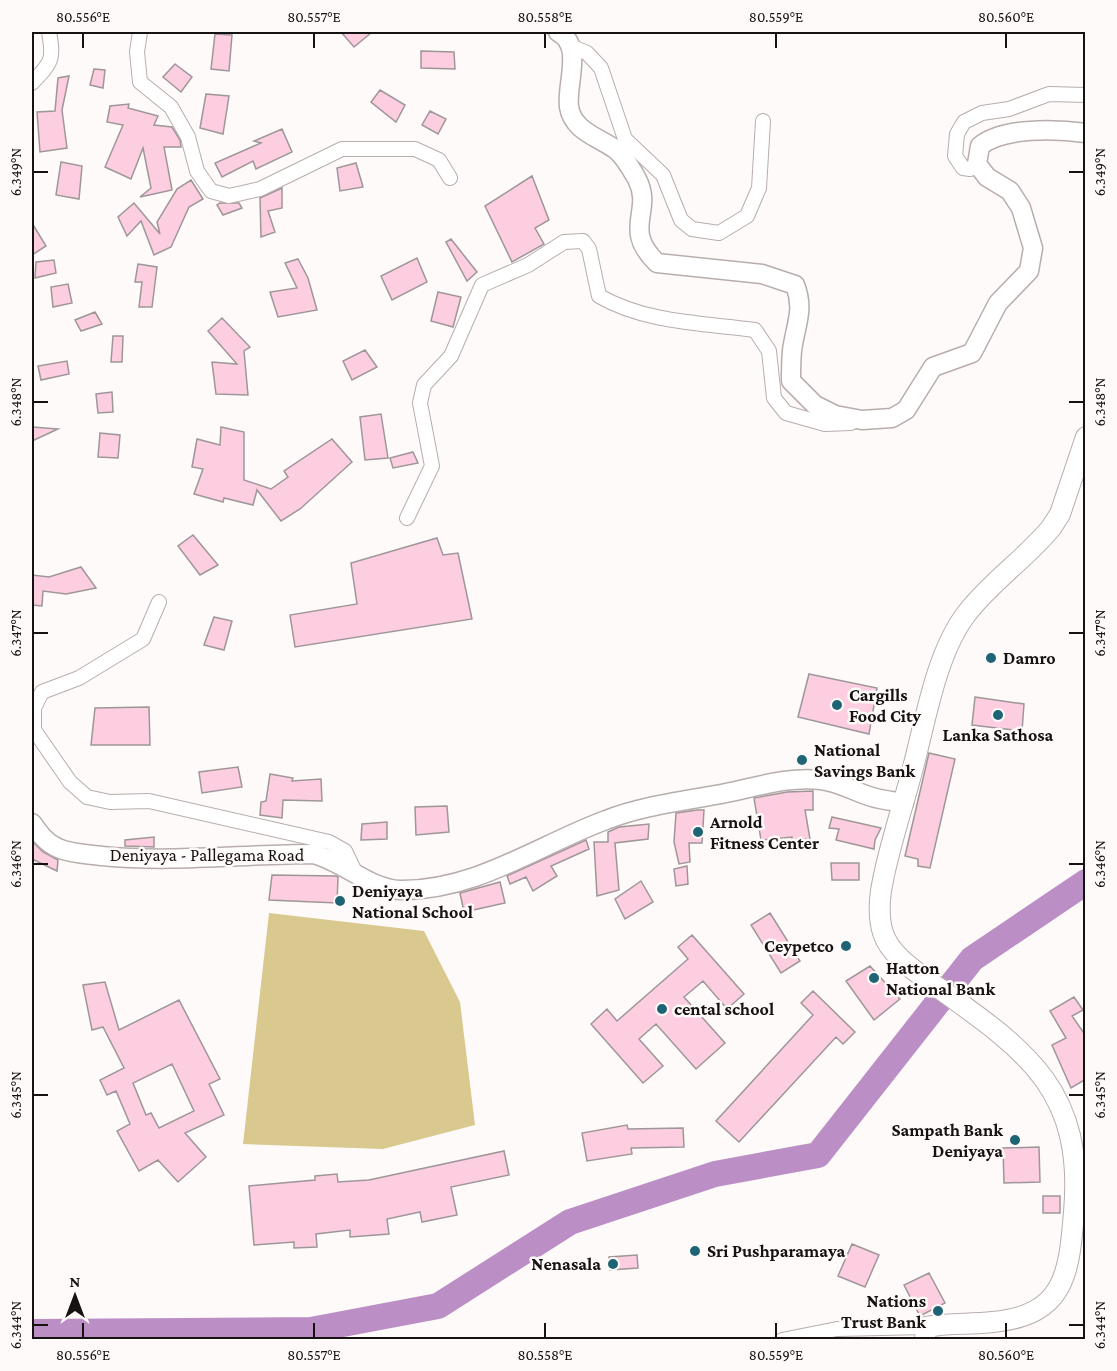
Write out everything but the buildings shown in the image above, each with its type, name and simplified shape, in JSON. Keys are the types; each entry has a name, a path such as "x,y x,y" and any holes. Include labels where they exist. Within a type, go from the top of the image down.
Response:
{"main road":[{"path":"926,1333 939,1323 992,1323 1023,1317 1042,1309 1058,1293 1078,1239 1073,1160 1067,1120 1057,1097 1020,1050 914,970 894,952 883,934 879,914 881,891 904,803 942,661 952,637 966,614 1051,528 1060,514 1086,437"}],"street":[{"path":"32,82 49,66 52,59 49,32"},
{"path":"140,32 137,52 140,82 171,106 188,137 197,171 211,191 229,196 260,189 342,149 415,149 439,160 450,178"},
{"path":"558,32 566,36 573,46 587,53 601,68 625,139 663,175 681,220 692,229 719,233 747,216 759,188 763,121"},
{"path":"573,46 570,109 579,128 616,151 637,179 642,197 638,235 645,251 657,263 762,274 795,285 801,299 800,321 792,349 791,381 815,405 835,415 862,420"},
{"path":"1086,95 1049,94 1009,109 982,113 964,122 957,134 955,156 963,168 970,169 977,164 980,146 990,138 1006,133 1086,133"},
{"path":"407,518 432,466 420,403 424,384 451,356 482,285 528,266 564,242 583,242 589,249 600,296 617,306 654,317 755,330 769,351 774,398 786,413 825,424 845,424 862,420 892,418 906,410 933,368 972,353 998,303 1029,271 1033,248 1021,208 1010,191 987,177 977,164"},
{"path":"159,602 143,639 79,678 42,692 34,708 34,730 70,782 87,796 110,802 149,801 328,842 345,850 355,872"},
{"name":"Deniyaya - Pallegama Road","path":"32,823 42,837 57,848 76,853 118,857 195,858 313,854 327,857 383,888 400,890 464,880 530,856 607,819 641,809 803,779 835,782 873,797 904,803"},
{"path":"782,1340 837,1329 926,1333"}],"shaded area":[{"path":"269,913 424,931 460,1002 475,1125 383,1149 243,1144"}],"waterway":[{"path":"32,1332 311,1330 438,1306 570,1222 715,1174 818,1155 972,959 1086,882"}],"place":[{"name":"Damro","path":"991,658"},
{"name":"Cargills Food City","path":"837,705"},
{"name":"Lanka Sathosa","path":"998,715"},
{"name":"National Savings Bank","path":"802,760"},
{"name":"Arnold Fitness Center","path":"698,832"},
{"name":"Deniyaya National School","path":"340,901"},
{"name":"Ceypetco","path":"846,946"},
{"name":"Hatton National Bank","path":"874,978"},
{"name":"cental school","path":"662,1009"},
{"name":"Sampath Bank Deniyaya","path":"1015,1140"},
{"name":"Sri Pushparamaya","path":"695,1251"},
{"name":"Nenasala","path":"613,1264"},
{"name":"Nations Trust Bank","path":"938,1311"}]}
